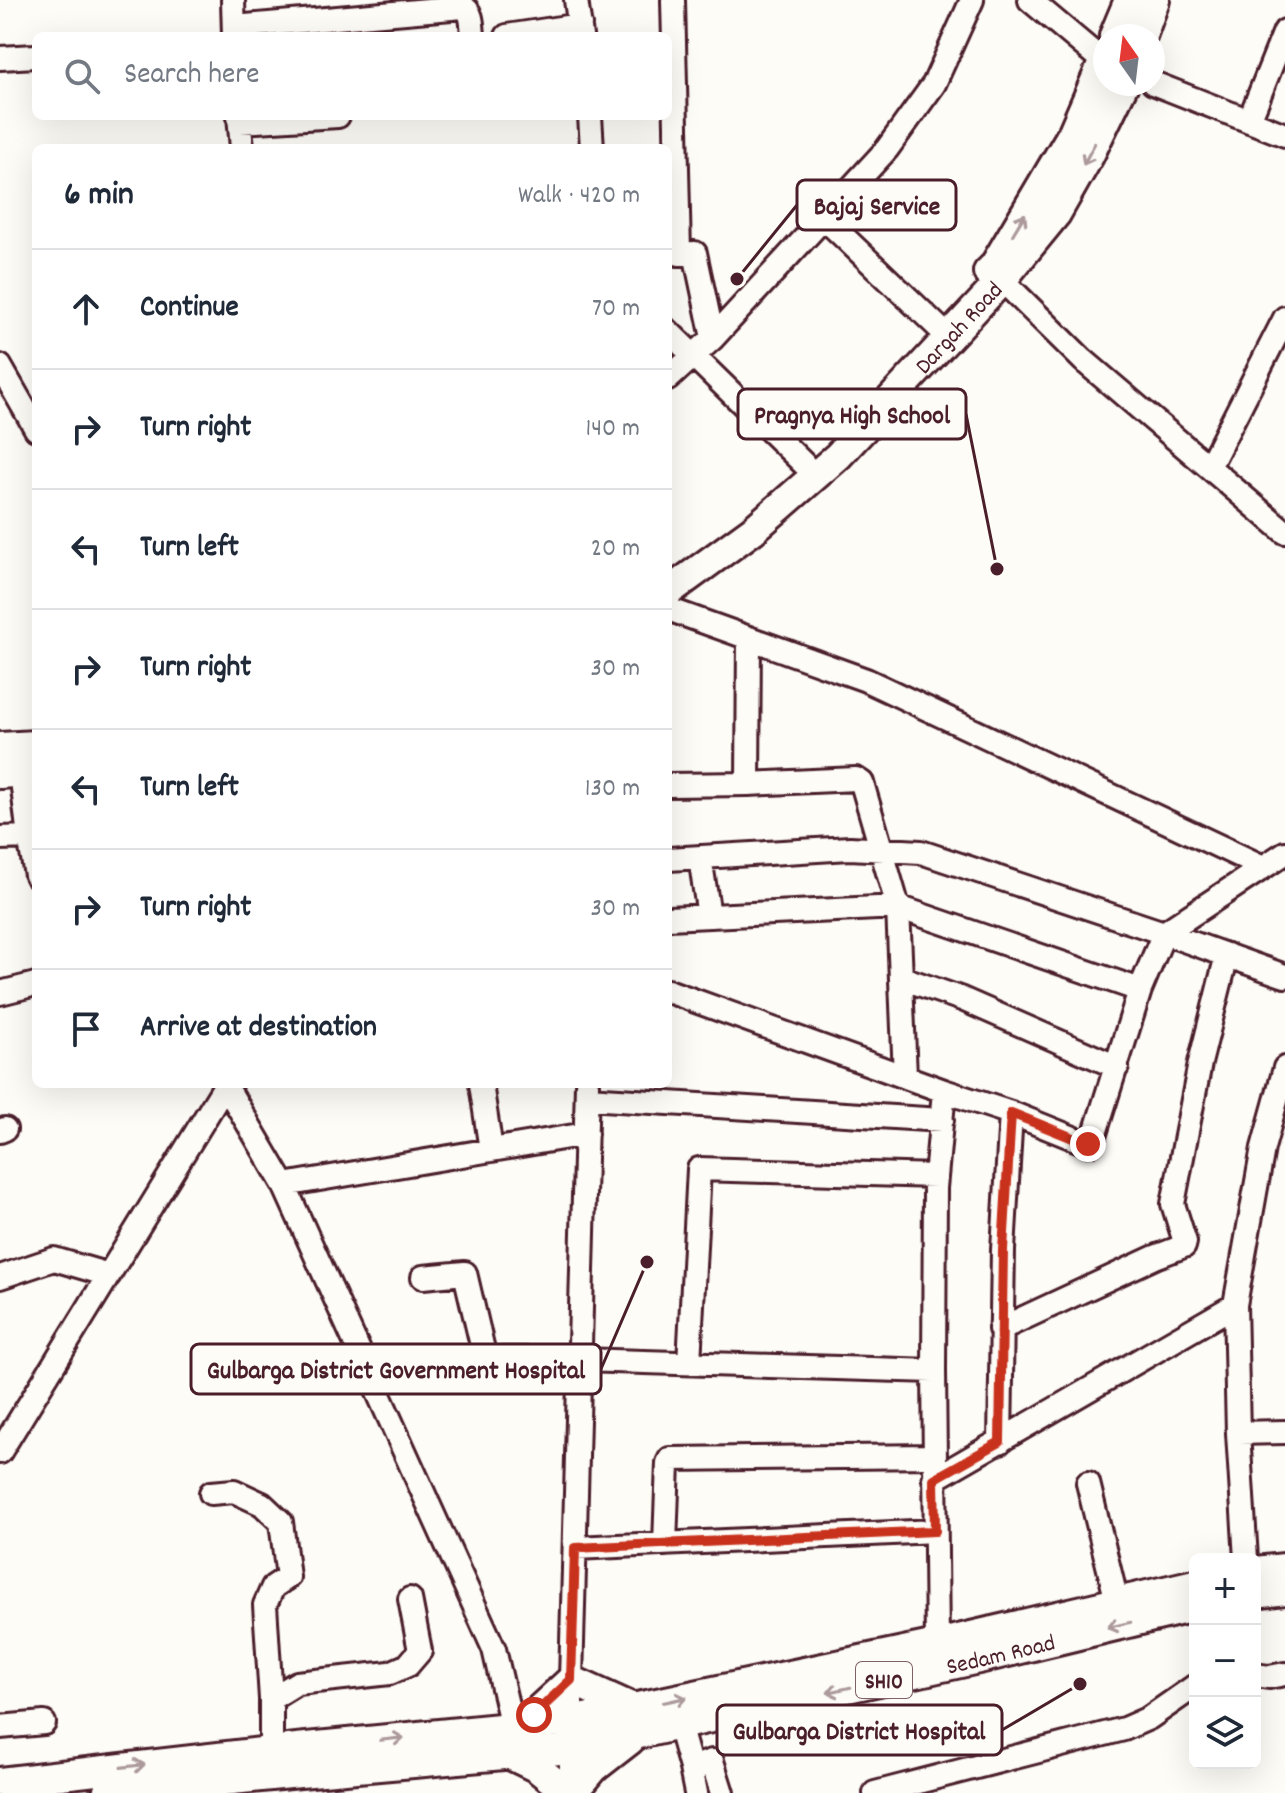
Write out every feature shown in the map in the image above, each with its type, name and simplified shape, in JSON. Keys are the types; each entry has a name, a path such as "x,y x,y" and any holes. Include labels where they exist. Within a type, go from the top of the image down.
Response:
{"main road":[{"path":"1119,24 1129,0"},
{"path":"1146,24 1155,0"},
{"name":"Dargah Road","path":"672,570 740,522 838,435 994,266 1072,134 1093,86"},
{"name":"Dargah Road","path":"672,589 753,530 838,456 1002,280 1056,214 1118,96"},
{"path":"0,747 32,745"},
{"path":"1261,1570 1285,1568"},
{"name":"Sedam Road","path":"937,1644 1189,1585"},
{"path":"1261,1593 1285,1590"},
{"name":"Sedam Road","path":"571,1749 636,1721 679,1725 983,1658 1189,1608"},
{"name":"SH10","path":"107,1793 300,1773 514,1736 571,1721 636,1721 937,1644"},
{"path":"571,1680 636,1721 571,1793 537,1768 514,1736 571,1680"},
{"name":"SH10","path":"0,1782 271,1751 514,1736 571,1749"}],"street":[{"path":"233,0 234,31 463,7 470,13 472,32"},
{"path":"556,32 580,30 576,0"},
{"path":"673,0 672,97 679,254 695,253 713,338"},
{"path":"672,375 713,338 887,149 934,84 972,0"},
{"path":"1030,0 1093,52"},
{"path":"1249,121 1285,31"},
{"path":"0,58 32,56"},
{"path":"1165,88 1285,135"},
{"path":"239,120 242,144"},
{"path":"590,120 592,144"},
{"path":"824,218 939,328"},
{"path":"1002,280 1083,360 1285,532"},
{"path":"1209,467 1285,318"},
{"path":"672,335 804,464"},
{"path":"0,366 32,422"},
{"path":"672,610 866,680 1263,867"},
{"path":"748,784 749,638"},
{"path":"19,772 32,831"},
{"path":"672,785 861,781 898,907 905,1077"},
{"path":"0,838 32,836"},
{"path":"672,859 850,848 921,852 1285,976"},
{"path":"672,992 1090,1144 1140,990 1164,933 1285,853"},
{"path":"700,857 709,916"},
{"path":"672,918 898,907 1140,990"},
{"path":"1000,1329 1184,1246 1173,1204 1200,1063 1227,955"},
{"path":"902,978 962,999 1117,1067"},
{"path":"0,993 32,985"},
{"path":"1246,1553 1238,1433 1235,1305 1263,1148 1284,1074"},
{"path":"0,1452 224,1088"},
{"path":"228,1088 284,1185 494,1649 514,1736"},
{"path":"482,1088 491,1150"},
{"path":"571,1793 571,1680 587,1091 942,1120"},
{"path":"937,1644 934,1479 936,1176 944,1091"},
{"path":"1000,1442 1000,1329 1011,1113"},
{"path":"284,1185 586,1134"},
{"path":"1263,1148 1285,1155"},
{"path":"689,1363 699,1169 936,1176"},
{"path":"0,1277 54,1259 109,1275"},
{"path":"423,1277 465,1273 487,1359 934,1371"},
{"path":"934,1479 1235,1305"},
{"path":"1238,1433 1285,1432"},
{"path":"665,1544 670,1459 934,1456"},
{"path":"1088,1483 1117,1602"},
{"path":"211,1493 234,1491 262,1504 281,1522 288,1577 273,1587 265,1605 271,1751"},
{"path":"575,1548 935,1531"},
{"path":"271,1699 297,1683 390,1673 408,1665 420,1651 410,1599"},
{"path":"1261,1676 1285,1674"},
{"path":"875,1793 1124,1729 1149,1718 1189,1690"},
{"path":"0,1727 44,1723"},
{"path":"679,1725 696,1793"},
{"path":"691,1768 712,1761 722,1793"}],"place":[{"name":"Bajaj Service","path":"737,279"},
{"name":"Pragnya High School","path":"997,569"},
{"name":"Gulbarga District Government Hospital","path":"647,1262"},
{"name":"Gulbarga District Hospital","path":"1080,1684"}],"route":[{"path":"534,1715 571,1680 575,1548 935,1531 934,1479 1000,1442 1000,1329 1011,1113 1088,1144"}]}
